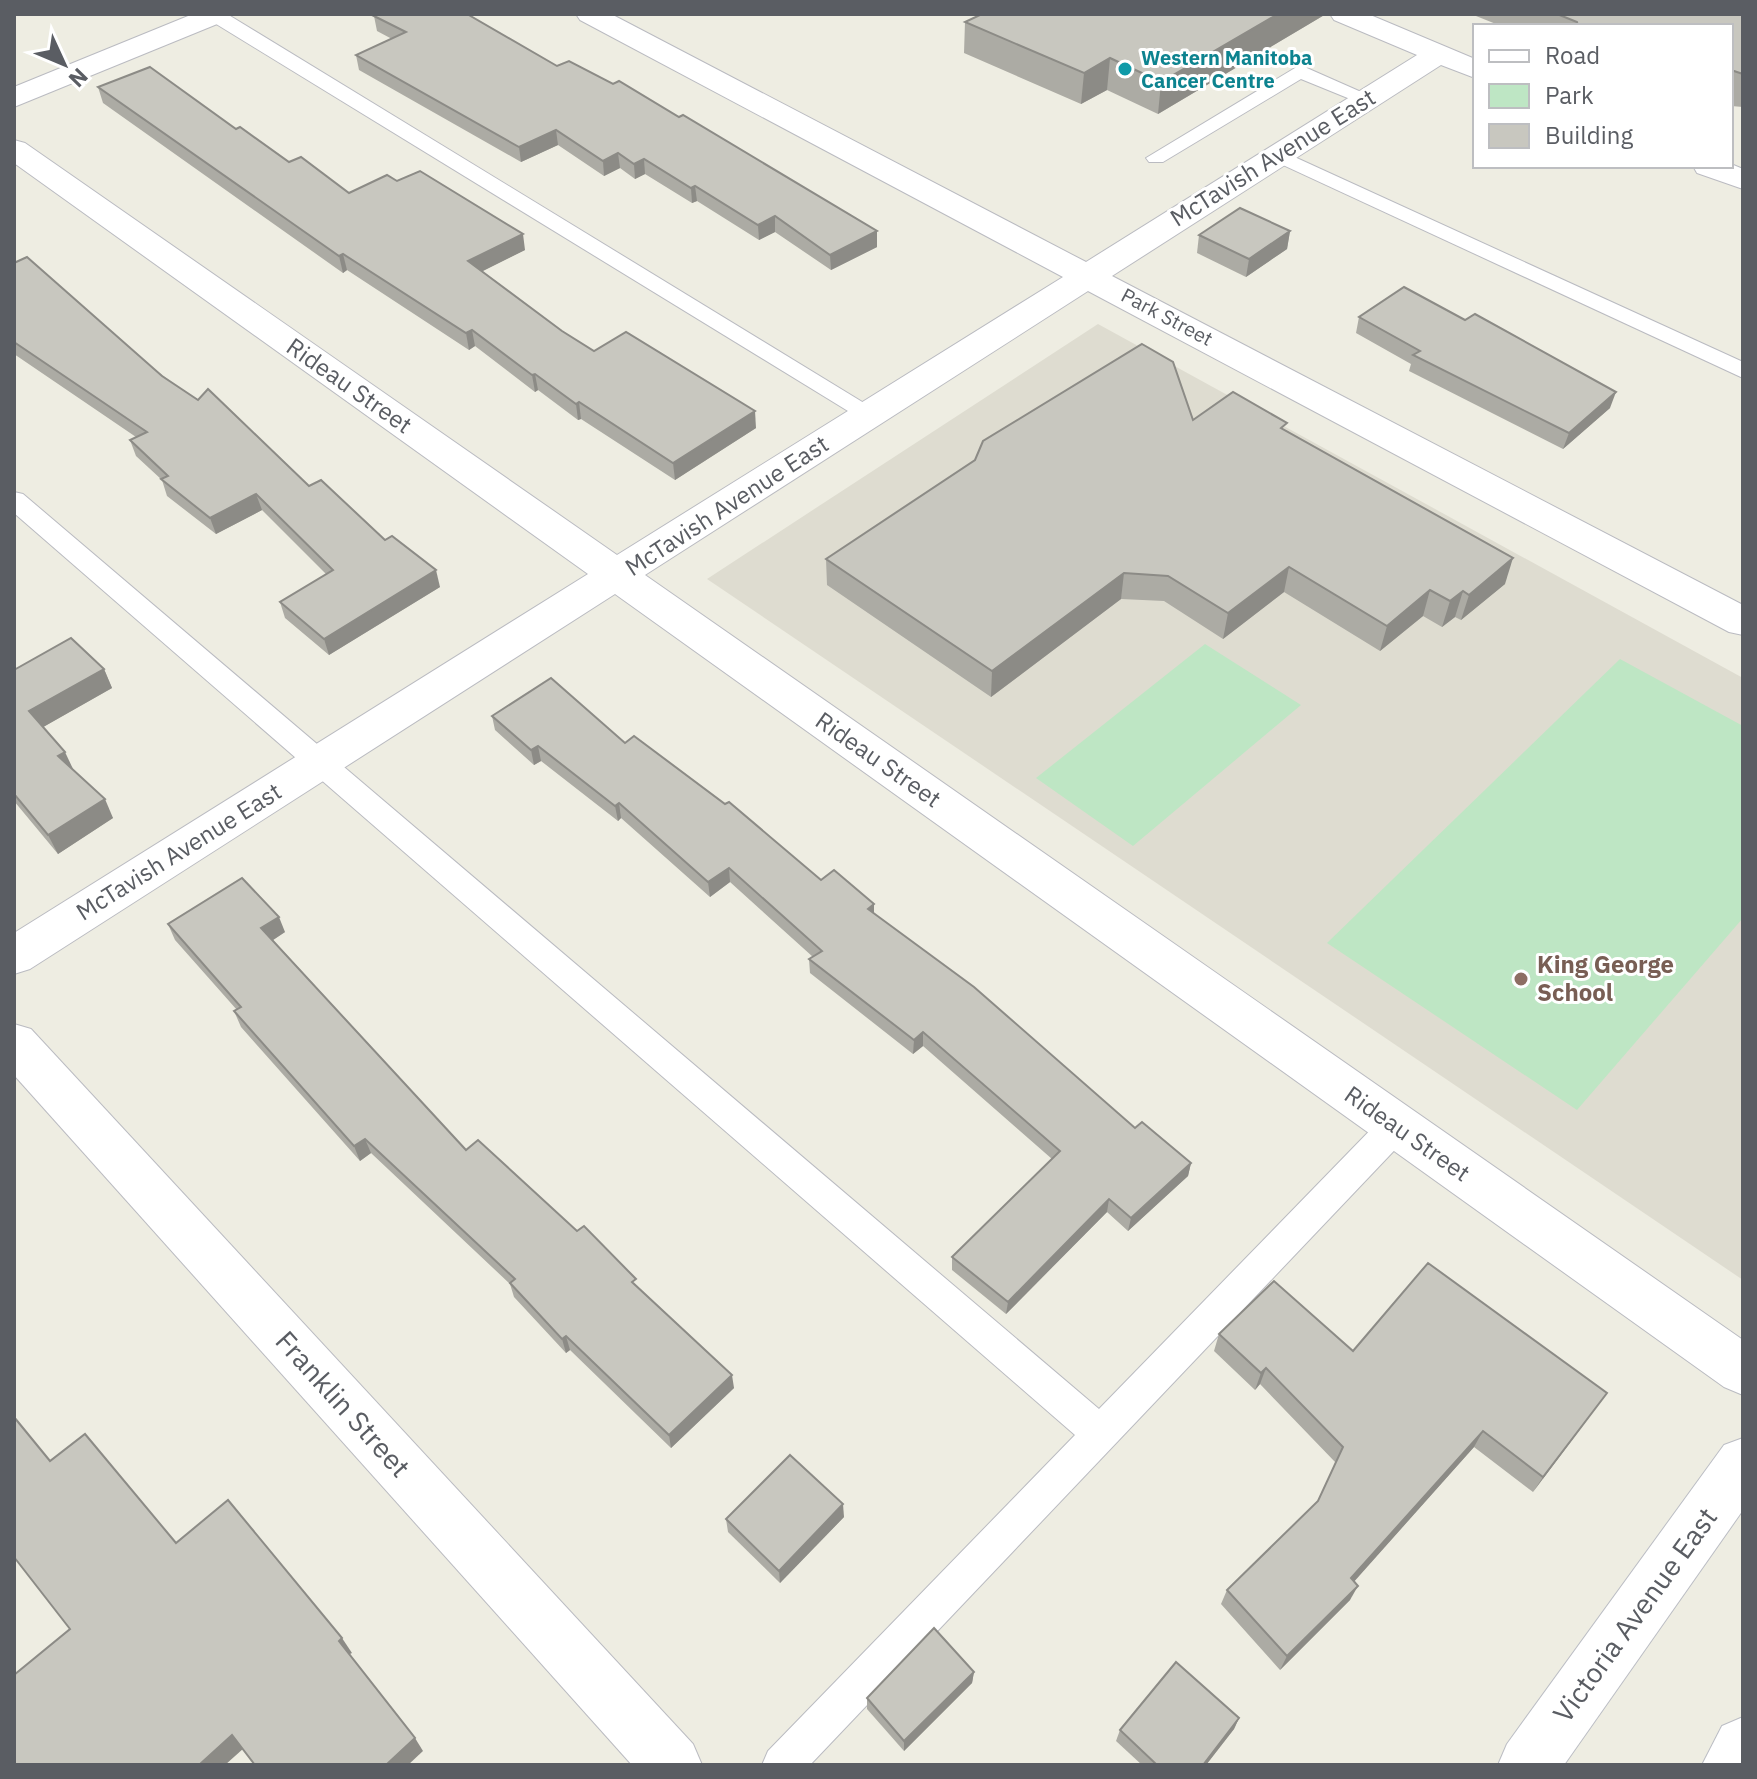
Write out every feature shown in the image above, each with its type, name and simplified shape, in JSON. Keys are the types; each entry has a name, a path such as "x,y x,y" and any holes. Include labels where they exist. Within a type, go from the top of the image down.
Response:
{"street":[{"path":"14,98 216,14"},
{"name":"Park Street","path":"590,14 1743,622"},
{"path":"1344,14 1473,68"},
{"name":"McTavish Avenue East","path":"14,956 1438,54"},
{"name":"Rideau Street","path":"14,149 1743,1370"},
{"path":"1713,168 1743,180"},
{"name":"Franklin Street","path":"14,1043 672,1765"},
{"name":"Victoria Avenue East","path":"1528,1765 1743,1464"},
{"path":"1732,1765 1743,1747"}],"lane":[{"path":"216,14 870,414"},
{"path":"1156,158 1300,71 1367,99"},
{"path":"1277,155 1743,371"},
{"path":"14,500 1100,1433"},
{"path":"782,1765 1396,1126"}],"shaded area":[{"name":"King George School","path":"1098,324 1743,678 1743,1280 707,579"}],"green space":[{"path":"1205,644 1301,705 1133,846 1036,778"},
{"path":"1620,659 1743,726 1743,918 1577,1110 1327,943"}],"building":[{"path":"467,14 557,66 569,61 613,84 619,81 679,117 683,115 877,231 830,255 775,216 758,225 644,159 634,164 618,153 603,161 556,130 519,147 356,55 406,32 374,16"},
{"path":"982,14 1278,14 1161,82 1110,58 1084,73 965,22"},
{"path":"1557,14 1743,14 1743,74 1733,71 1733,24 1577,22"},
{"path":"150,67 236,129 240,127 289,162 301,157 349,193 387,175 397,181 420,171 523,234 468,261 562,331 594,351 626,332 755,411 673,463 579,402 576,404 535,374 532,375 472,330 466,333 343,254 339,256 98,87"},
{"path":"1240,208 1290,231 1249,259 1199,235"},
{"path":"27,257 162,376 198,400 208,389 309,486 321,480 385,540 392,536 436,570 324,639 280,602 333,570 256,494 210,518 161,479 168,476 130,440 147,432 14,342 14,263"},
{"path":"1404,287 1465,320 1475,314 1616,392 1569,433 1413,355 1420,351 1359,317"},
{"path":"1142,344 1173,362 1193,420 1233,392 1287,423 1281,428 1513,558 1469,595 1463,591 1450,601 1430,590 1387,626 1289,567 1228,613 1168,576 1124,573 992,671 826,559 975,460 983,441"},
{"path":"71,638 104,669 29,711 65,752 58,756 105,799 48,835 14,794 14,670"},
{"path":"551,678 625,743 634,736 725,804 729,802 821,880 834,870 874,904 868,909 974,987 1135,1128 1142,1122 1191,1163 1131,1218 1109,1199 1008,1302 952,1257 1060,1151 923,1032 914,1040 809,959 822,951 729,868 708,882 619,803 615,806 538,746 531,750 492,716"},
{"path":"242,878 279,917 261,928 466,1150 478,1140 577,1231 584,1226 636,1279 632,1282 732,1375 669,1435 566,1336 562,1339 510,1283 515,1279 365,1139 354,1146 234,1011 241,1007 168,924"},
{"path":"1428,1263 1607,1393 1543,1477 1483,1431 1351,1578 1358,1586 1287,1656 1227,1590 1318,1501 1343,1447 1266,1368 1261,1373 1219,1334 1274,1281 1353,1351"},
{"path":"14,1417 50,1461 85,1434 176,1543 228,1500 342,1638 339,1641 415,1738 386,1765 255,1765 232,1735 199,1765 14,1765 14,1675 70,1629 14,1557"},
{"path":"790,1455 843,1504 779,1571 726,1519"},
{"path":"934,1628 974,1672 904,1741 867,1698"},
{"path":"1176,1662 1239,1718 1203,1765 1157,1765 1120,1730"}],"place":[{"name":"Western Manitoba Cancer Centre","path":"1125,69"},
{"name":"King George School","path":"1521,979"}]}
